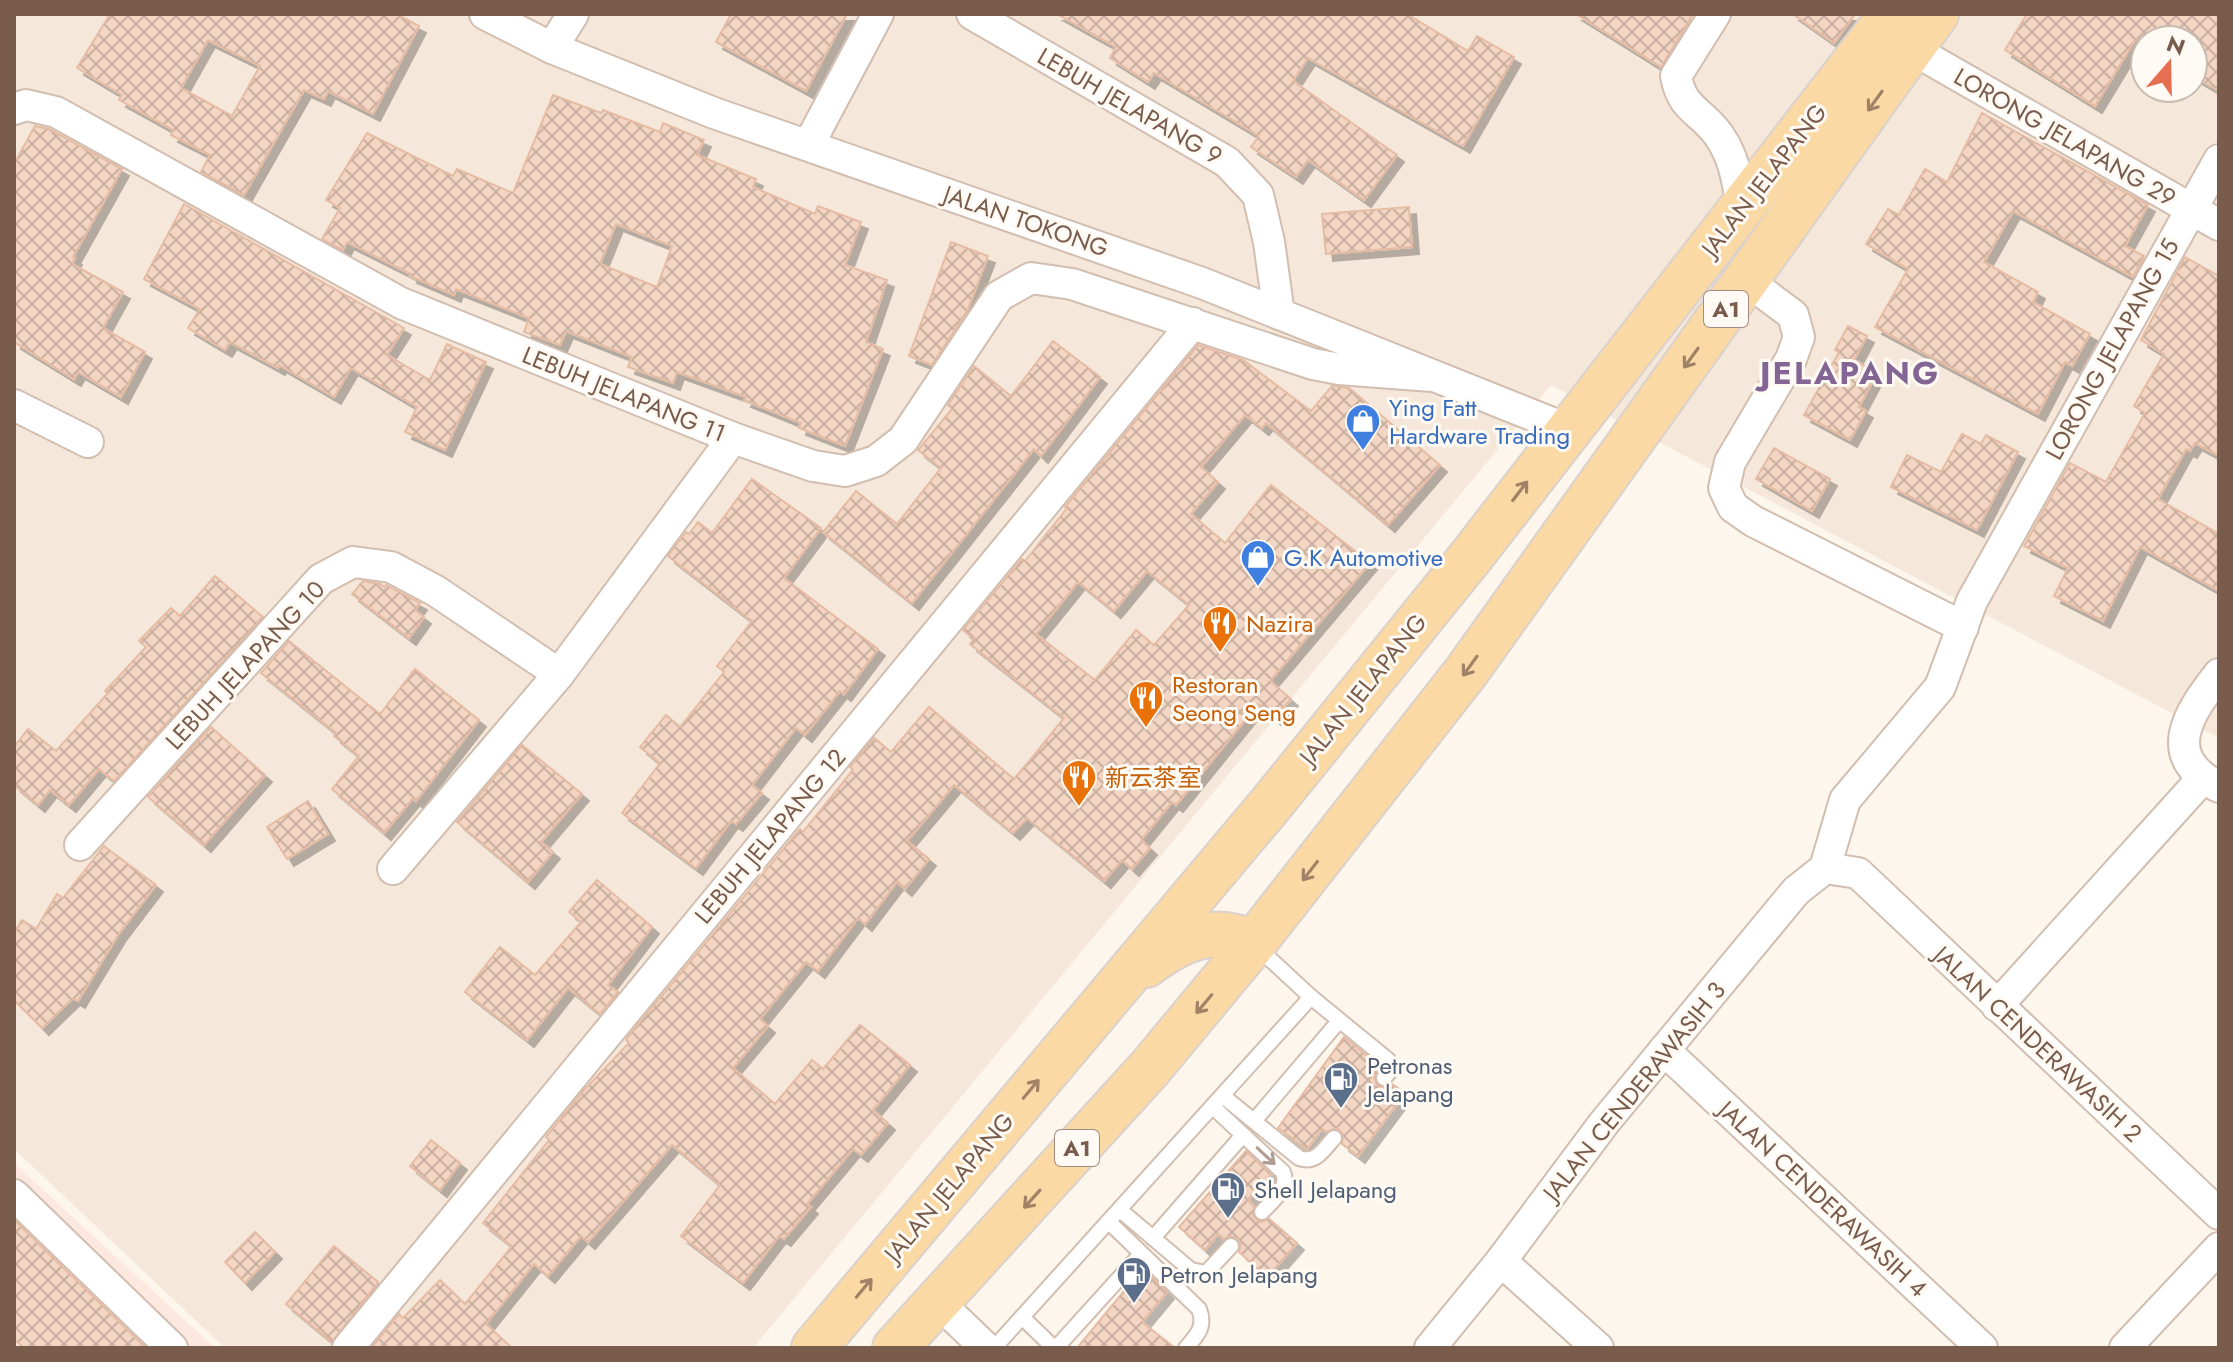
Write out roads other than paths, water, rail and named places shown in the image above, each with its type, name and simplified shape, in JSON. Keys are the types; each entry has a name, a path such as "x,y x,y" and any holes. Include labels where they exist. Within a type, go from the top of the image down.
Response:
{"main road":[{"name":"JALAN JELAPANG","path":"814,1348 1271,804 1473,554 1567,429 1742,209 1913,26"},
{"name":"JALAN JELAPANG","path":"902,1346 938,1302 1150,1068 1253,944 1466,672 1746,280 1913,26"},
{"path":"1253,944 1238,918 1236,891 1244,858 1271,804"},
{"path":"1116,987 1165,952 1201,936 1225,933 1237,935 1253,944"}],"street":[{"name":"JALAN TOKONG","path":"485,14 552,48 714,113 1187,278 1567,429"},
{"path":"552,48 573,14"},
{"path":"809,144 878,14"},
{"name":"LEBUH JELAPANG 9","path":"972,14 1227,162 1258,195 1269,242 1279,314"},
{"path":"1715,14 1676,76 1679,94 1719,134 1734,162 1742,209"},
{"name":"LORONG JELAPANG 29","path":"1913,26 2219,225"},
{"name":"LEBUH JELAPANG 11","path":"14,109 26,105 56,112 401,303 733,438 813,466 845,471 876,461 903,440 999,296 1031,278 1072,284 1313,364 1432,376"},
{"name":"LORONG JELAPANG 15","path":"1825,868 1845,800 1940,687 1972,601 2219,160"},
{"path":"1746,280 1793,315 1799,337 1791,359 1730,462 1724,488 1733,507 1753,521 1963,627"},
{"name":"LEBUH JELAPANG 12","path":"348,1348 1193,323"},
{"path":"14,405 88,442"},
{"path":"393,869 559,674 733,438"},
{"name":"LEBUH JELAPANG 10","path":"80,845 321,579 353,562 391,567 436,591 559,674"},
{"path":"1997,1006 2210,783 2187,762 2183,745 2194,705 2219,674"},
{"name":"JALAN CENDERAWASIH 2","path":"1825,868 1858,873 2219,1214"},
{"name":"JALAN CENDERAWASIH 3","path":"1430,1348 1664,1050 1796,891 1825,868"},
{"name":"JALAN CENDERAWASIH 4","path":"1664,1050 1982,1348"},
{"path":"14,1195 172,1348"},
{"path":"2125,1348 2219,1248"},
{"path":"1501,1261 1598,1348"},
{"path":"938,1302 986,1348"}],"lane":[{"path":"1253,944 1388,1060 1391,1070 1384,1078"},
{"path":"994,1348 1311,997"},
{"path":"1254,1121 1339,1021"},
{"path":"1218,1101 1254,1121 1299,1158 1308,1161 1315,1159 1334,1138"},
{"path":"1218,1101 1243,1135 1283,1172 1286,1179 1284,1187 1262,1212"},
{"path":"1153,1238 1243,1135"},
{"path":"1120,1210 1191,1270 1201,1274 1206,1273 1231,1246"},
{"path":"1109,1222 1199,1309 1203,1318 1201,1329 1186,1348"},
{"path":"1022,1317 1055,1348 1141,1254"}],"place":[{"name":"Ying Fatt Hardware Trading","path":"1363,452"},
{"name":"G.K Automotive","path":"1258,588"},
{"name":"Nazira","path":"1220,654"},
{"name":"Restoran Seong Seng","path":"1146,729"},
{"name":"新云茶室","path":"1079,808"},
{"name":"Petronas Jelapang","path":"1341,1110"},
{"name":"Shell Jelapang","path":"1228,1220"},
{"name":"Petron Jelapang","path":"1134,1305"}],"district":[{"name":"JELAPANG","path":"1850,373"}]}
